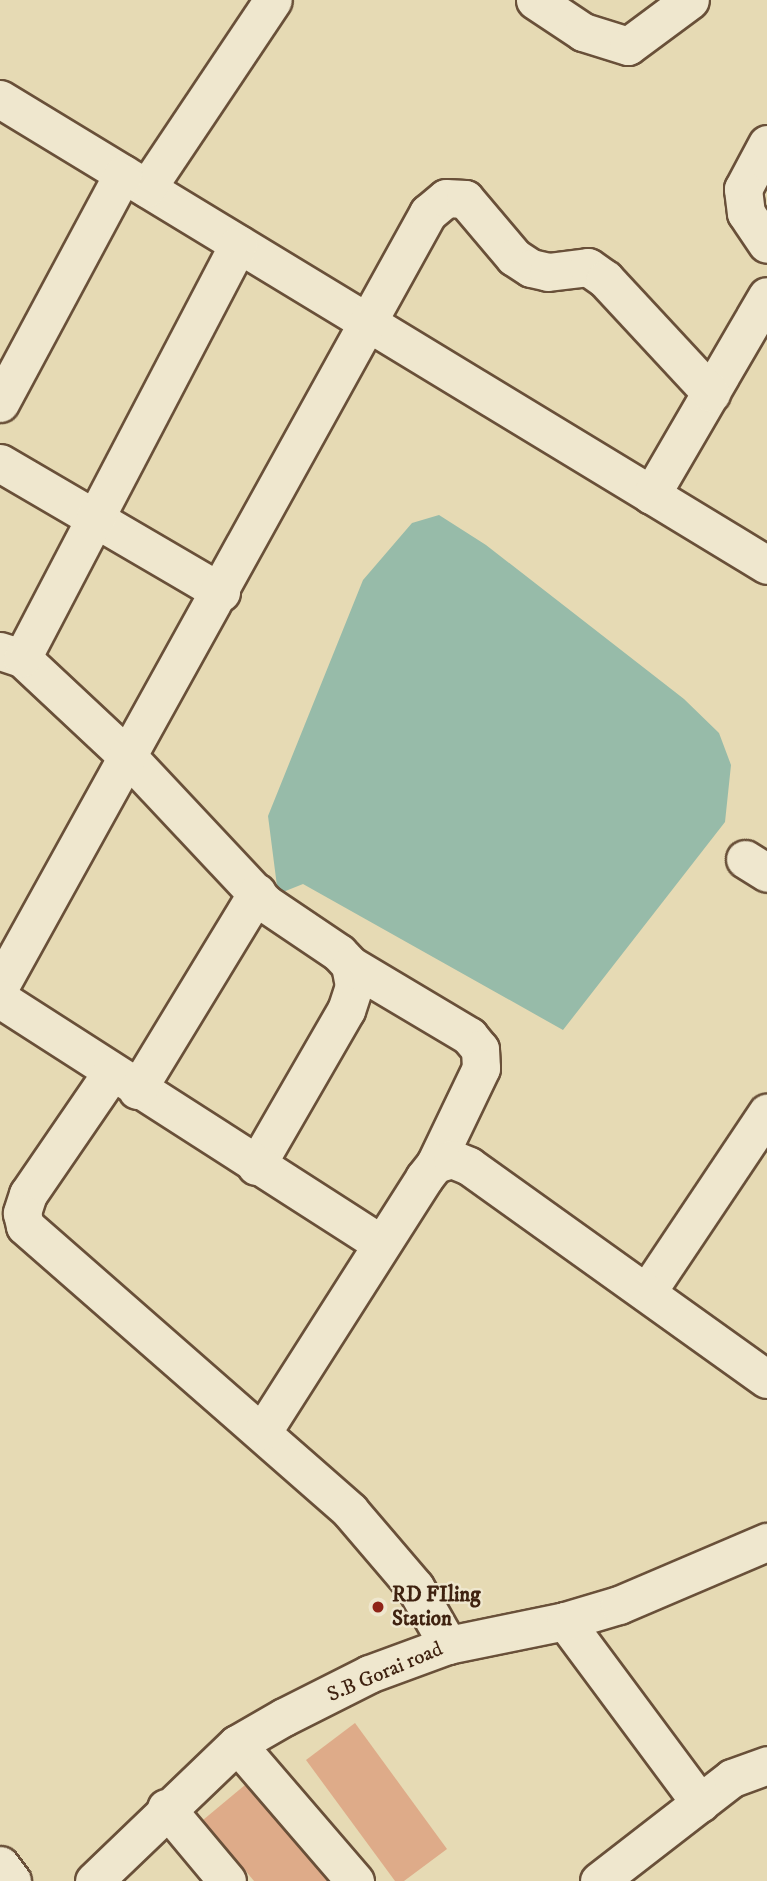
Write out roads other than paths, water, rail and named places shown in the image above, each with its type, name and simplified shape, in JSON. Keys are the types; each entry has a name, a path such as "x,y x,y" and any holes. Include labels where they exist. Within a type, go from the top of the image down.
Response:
{"street":[{"path":"0,403 135,181 273,0"},
{"path":"535,0 583,32 628,46 690,0"},
{"path":"0,99 767,565"},
{"path":"767,144 743,189 746,213 767,244"},
{"path":"0,986 222,592 428,213 446,198 465,199 514,257 531,268 548,272 588,267 605,279 711,393"},
{"path":"238,244 94,517 11,655 129,758 286,921 339,953 350,965 469,1037 480,1049 481,1068 435,1164 263,1430"},
{"path":"652,495 767,296"},
{"path":"0,463 222,592"},
{"path":"257,893 124,1082 28,1194 22,1213 25,1226 263,1430 386,1549 415,1587 448,1645"},
{"path":"256,1166 346,1010 354,986 350,965"},
{"path":"0,999 124,1082 381,1244"},
{"path":"648,1292 767,1113"},
{"path":"435,1164 452,1159 469,1166 767,1379"},
{"name":"S.B Gorai road","path":"94,1881 166,1808 237,1744 369,1674 448,1645 565,1621 619,1605 767,1542"},
{"path":"565,1621 700,1802"},
{"path":"237,1744 355,1881"},
{"path":"598,1881 732,1778 767,1765"},
{"path":"166,1808 227,1881"},
{"path":"0,1865 12,1881"}],"place":[{"name":"RD FIling Station","path":"378,1607"}]}
